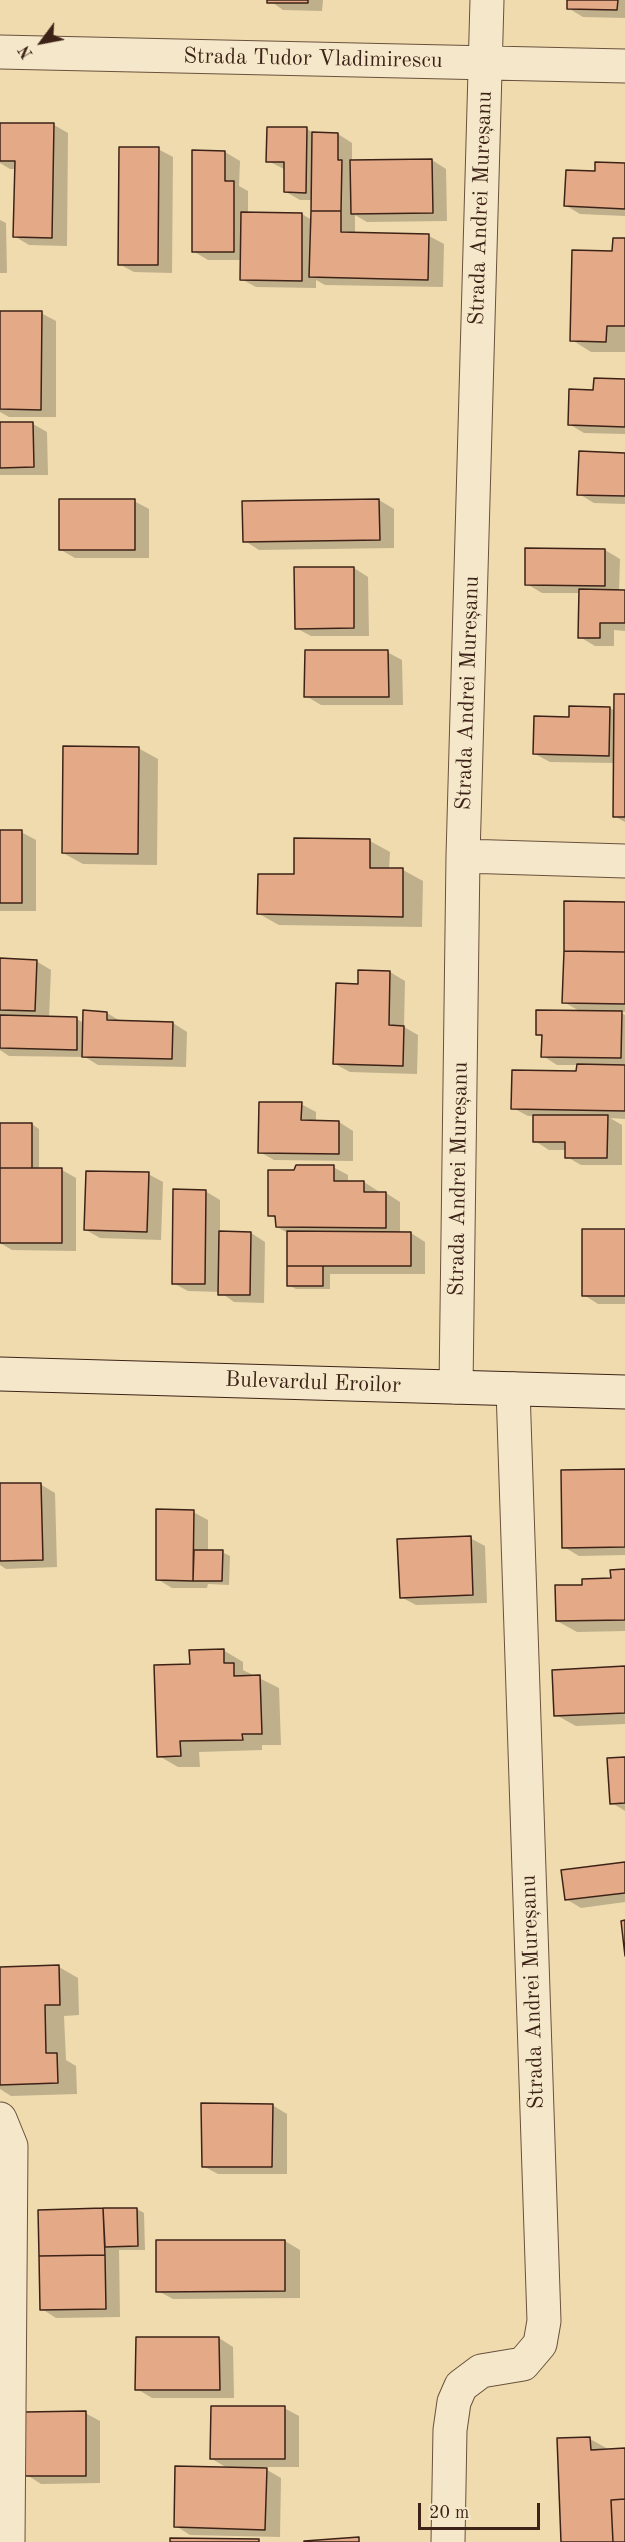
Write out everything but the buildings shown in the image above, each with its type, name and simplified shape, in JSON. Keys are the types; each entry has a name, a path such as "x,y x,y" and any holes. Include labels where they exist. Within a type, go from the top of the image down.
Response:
{"street":[{"name":"Strada Andrei Mureșanu","path":"456,1387 463,856 487,0"},
{"name":"Strada Tudor Vladimirescu","path":"0,52 625,66"},
{"path":"463,856 625,861"},
{"name":"Bulevardul Eroilor","path":"0,1374 625,1392"},
{"name":"Strada Andrei Mureșanu","path":"448,2542 450,2430 454,2402 461,2386 481,2371 523,2364 540,2344 544,2321 513,1389"},
{"path":"0,2119 11,2146 8,2542"}]}
